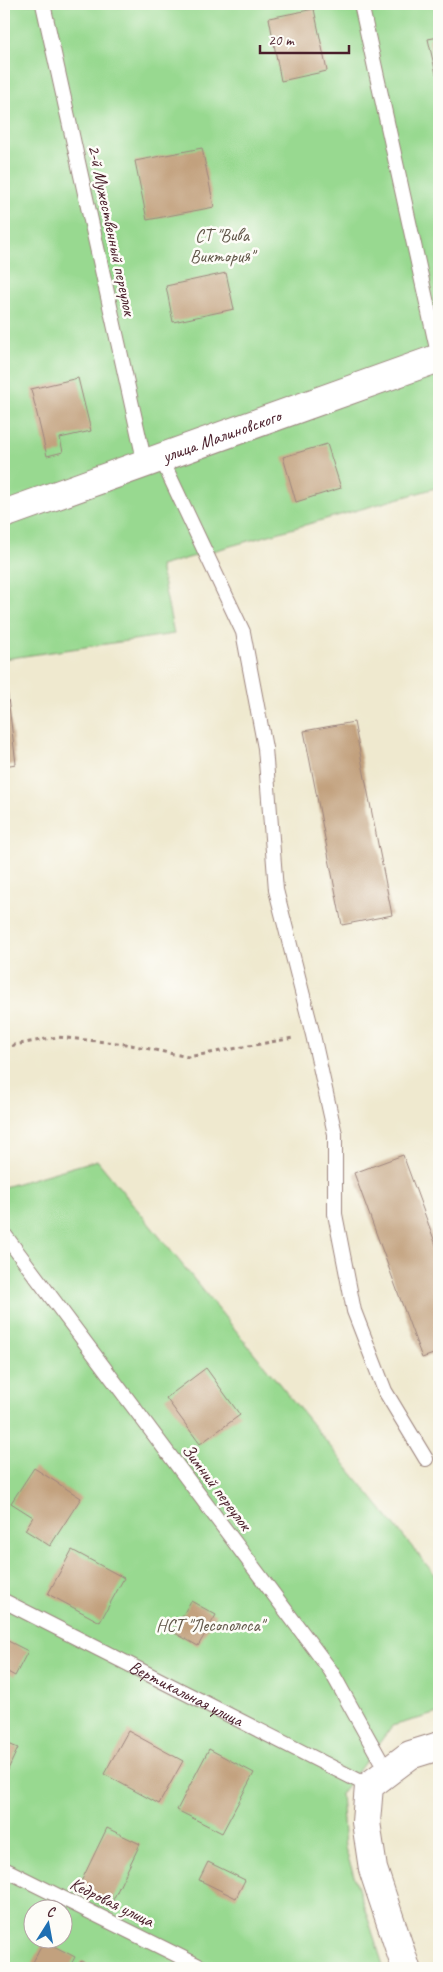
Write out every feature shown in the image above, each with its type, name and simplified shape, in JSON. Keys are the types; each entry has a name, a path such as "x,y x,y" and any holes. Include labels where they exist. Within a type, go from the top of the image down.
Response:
{"street":[{"name":"улица Малиновского","path":"4,514 439,358"},
{"path":"406,1968 373,1869 366,1822 378,1779 410,1754 439,1746"}],"lane":[{"name":"2-й Мужественный переулок","path":"43,4 153,461 243,632 265,748 276,890 313,1035 334,1134 334,1214 354,1311 385,1391 426,1459"},
{"path":"361,4 439,358"},
{"name":"Зимний переулок","path":"4,1234 331,1671 378,1779"},
{"name":"Вертикальная улица","path":"4,1601 378,1779"},
{"name":"Кедровая улица","path":"4,1869 203,1968"}],"path":[{"path":"4,1047 56,1037 126,1044 188,1057 313,1035"}],"green space":[{"name":"СТ \"Вива Виктория\"","path":"4,4 439,4 439,487 160,566 174,634 4,659"},
{"name":"НСТ \"Лесополоса\"","path":"97,1160 439,1580 439,1713 392,1726 341,1794 345,1848 384,1968 4,1968 4,1187"}],"building":[{"path":"314,9 327,71 281,81 269,18"},
{"path":"439,37 439,73 436,74 428,39"},
{"path":"202,148 214,207 147,220 135,161"},
{"path":"226,273 234,309 173,322 166,286"},
{"path":"78,378 91,431 60,438 63,452 47,456 31,389"},
{"path":"327,444 341,488 296,502 283,457"},
{"path":"7,689 16,764 4,766 4,690"},
{"path":"354,722 392,915 342,925 304,731"},
{"path":"403,1155 439,1253 439,1352 422,1358 354,1173"},
{"path":"206,1368 240,1415 200,1444 166,1398"},
{"path":"34,1468 81,1498 50,1546 25,1530 33,1517 11,1503"},
{"path":"72,1550 124,1578 100,1622 48,1594"},
{"path":"191,1601 216,1615 198,1646 173,1632"},
{"path":"4,1639 28,1651 15,1676 4,1670"},
{"path":"128,1731 183,1761 159,1804 104,1774"},
{"path":"4,1742 18,1748 4,1778"},
{"path":"209,1749 254,1773 222,1833 177,1810"},
{"path":"107,1828 140,1844 111,1904 78,1888"},
{"path":"208,1862 245,1880 236,1898 199,1880"},
{"path":"39,1950 61,1950 75,1957 69,1968 30,1968"},
{"path":"81,1961 96,1968 78,1968"}]}
